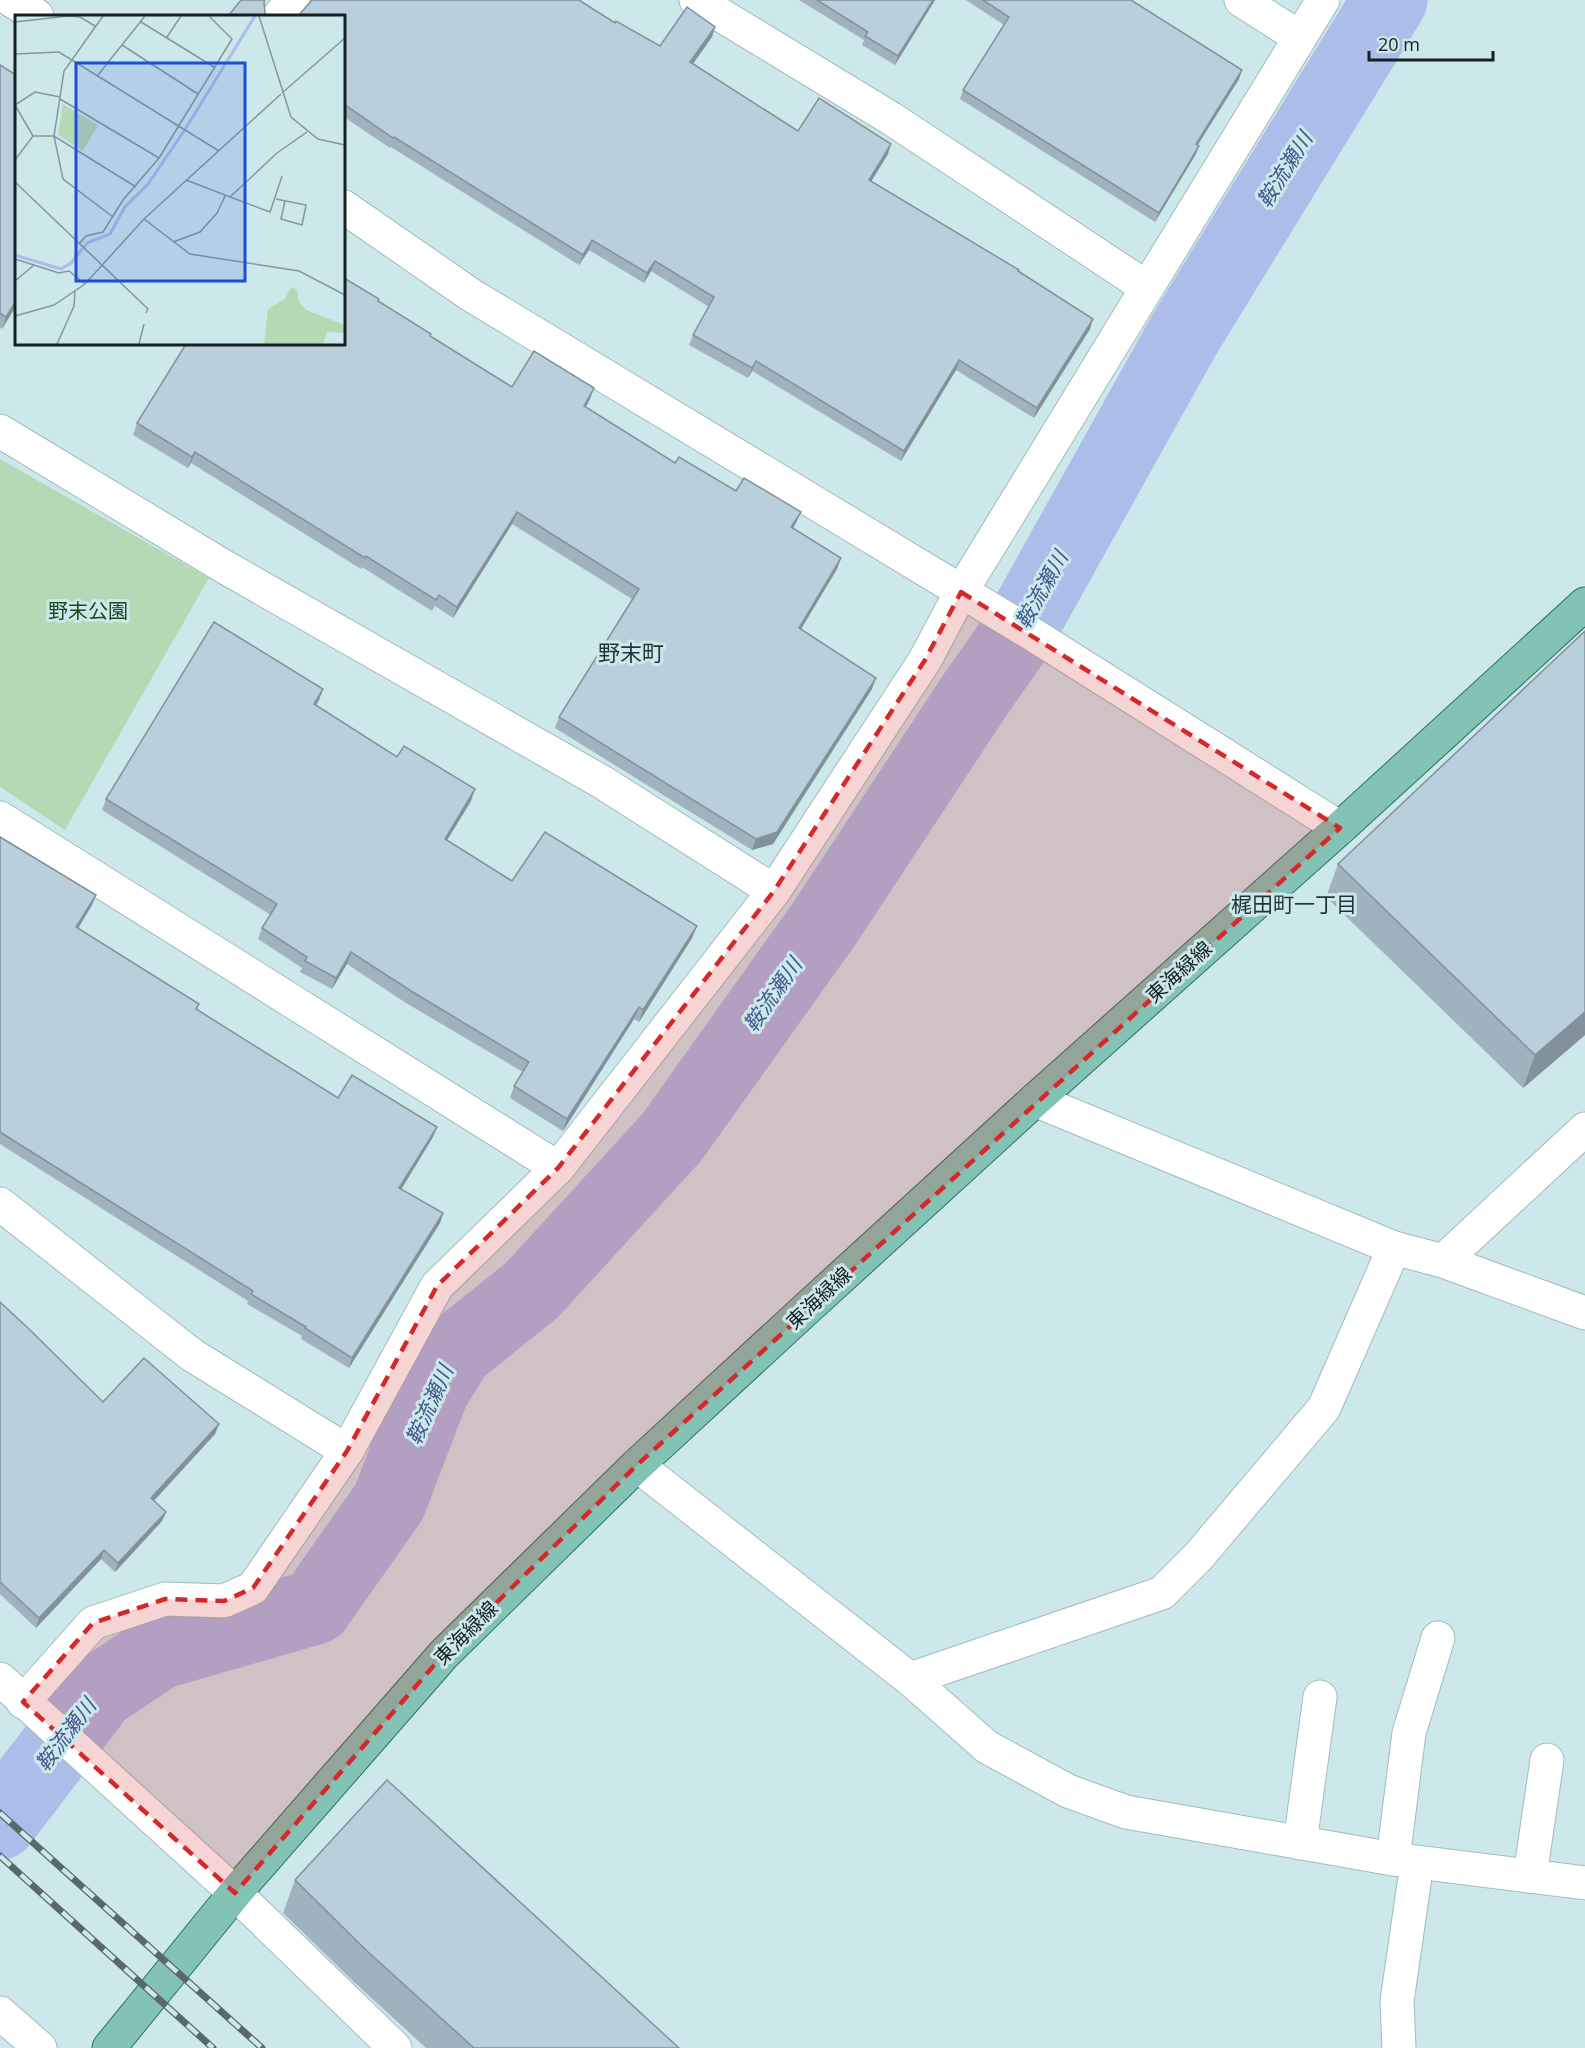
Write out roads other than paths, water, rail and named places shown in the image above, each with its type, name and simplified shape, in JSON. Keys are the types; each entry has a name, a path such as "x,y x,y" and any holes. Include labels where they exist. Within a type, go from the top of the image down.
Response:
{"main road":[{"name":"東海緑線","path":"109,2048 235,1893 444,1654 637,1465 1035,1100 1340,828 1585,604"}],"street":[{"path":"11,0 36,15"},
{"path":"280,15 293,0"},
{"path":"696,0 892,119 1146,286"},
{"path":"1240,0 1299,37"},
{"path":"34,1711 93,1623 165,1599 224,1601 253,1588 347,1451 437,1286 558,1168 774,891 925,660 961,592 1146,286 1323,0"},
{"path":"345,208 471,296 1032,634 1340,828"},
{"path":"0,431 223,566 602,782 774,891"},
{"path":"0,818 558,1168"},
{"path":"1035,1100 1394,1248 1443,1261 1585,1313"},
{"path":"1443,1261 1585,1129"},
{"path":"0,1204 192,1355 347,1451"},
{"path":"910,1679 1162,1593 1198,1557 1324,1408 1394,1248"},
{"path":"637,1465 910,1679 987,1747 1068,1791 1126,1812 1405,1861 1585,1882"},
{"path":"1399,2048 1397,2001 1409,1733 1438,1638"},
{"path":"0,1679 235,1893 395,2048"},
{"path":"1300,1842 1320,1696"},
{"path":"1530,1876 1547,1760"},
{"path":"0,2013 40,2048"}],"waterway":[{"name":"鞍流瀬川","path":"0,1822 99,1692 159,1652 315,1607 389,1502 432,1390 456,1351 532,1290 672,1137 824,924 1015,638 1184,335 1390,0"}],"railway":[{"path":"0,1813 262,2048"},
{"path":"0,1856 213,2048"}],"district":[{"name":"野末町","path":"631,653"},
{"name":"梶田町一丁目","path":"1294,905"}],"park label":[{"name":"野末公園","path":"88,611"}]}
